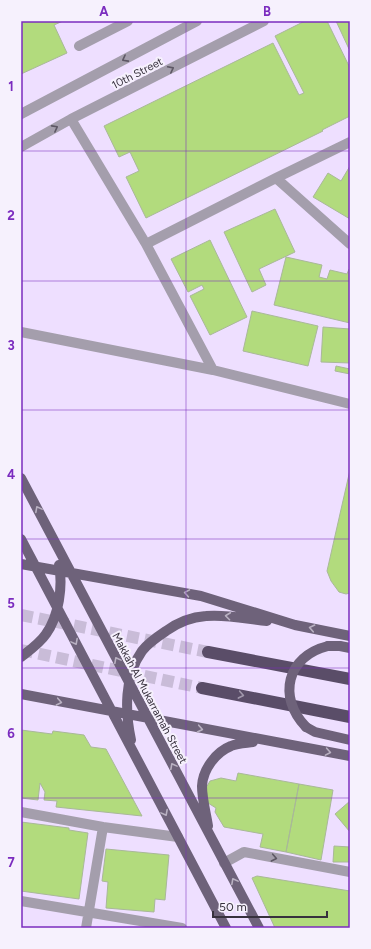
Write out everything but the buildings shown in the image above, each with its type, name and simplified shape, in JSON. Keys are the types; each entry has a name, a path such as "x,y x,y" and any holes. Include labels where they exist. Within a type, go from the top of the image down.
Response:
{"highway":[{"path":"208,652 350,679"},
{"path":"202,688 350,717"}],"main road":[{"name":"Makkah Al Mukarramah Street","path":"21,478 259,928"},
{"path":"21,539 226,928"},
{"path":"21,657 31,650 47,634 52,625 61,587 60,571 54,541"},
{"path":"21,564 201,596 295,625"},
{"path":"134,753 127,724 130,684 133,671 142,651 159,635 172,627 186,620 204,616 221,615 295,625 350,636"},
{"path":"350,648 328,646 310,653 296,666 291,675 289,685 290,701 296,716 306,727 315,732 350,740"},
{"path":"21,694 267,742 350,756"},
{"path":"210,836 202,787 207,770 212,760 220,752 232,746 244,743 267,742"}],"street":[{"path":"79,46 128,21"},
{"name":"10th Street","path":"23,109 197,21"},
{"name":"10th Street","path":"21,147 264,21"},
{"path":"71,120 146,244 213,370"},
{"path":"146,244 350,142"},
{"path":"276,178 350,244"},
{"path":"21,332 213,370 350,404"},
{"path":"21,812 103,827 178,837"},
{"path":"86,928 103,827"},
{"path":"224,863 244,852 350,872"},
{"path":"21,901 182,928"}],"tunnel":[{"path":"21,615 208,652"},
{"path":"21,650 202,688"}]}
